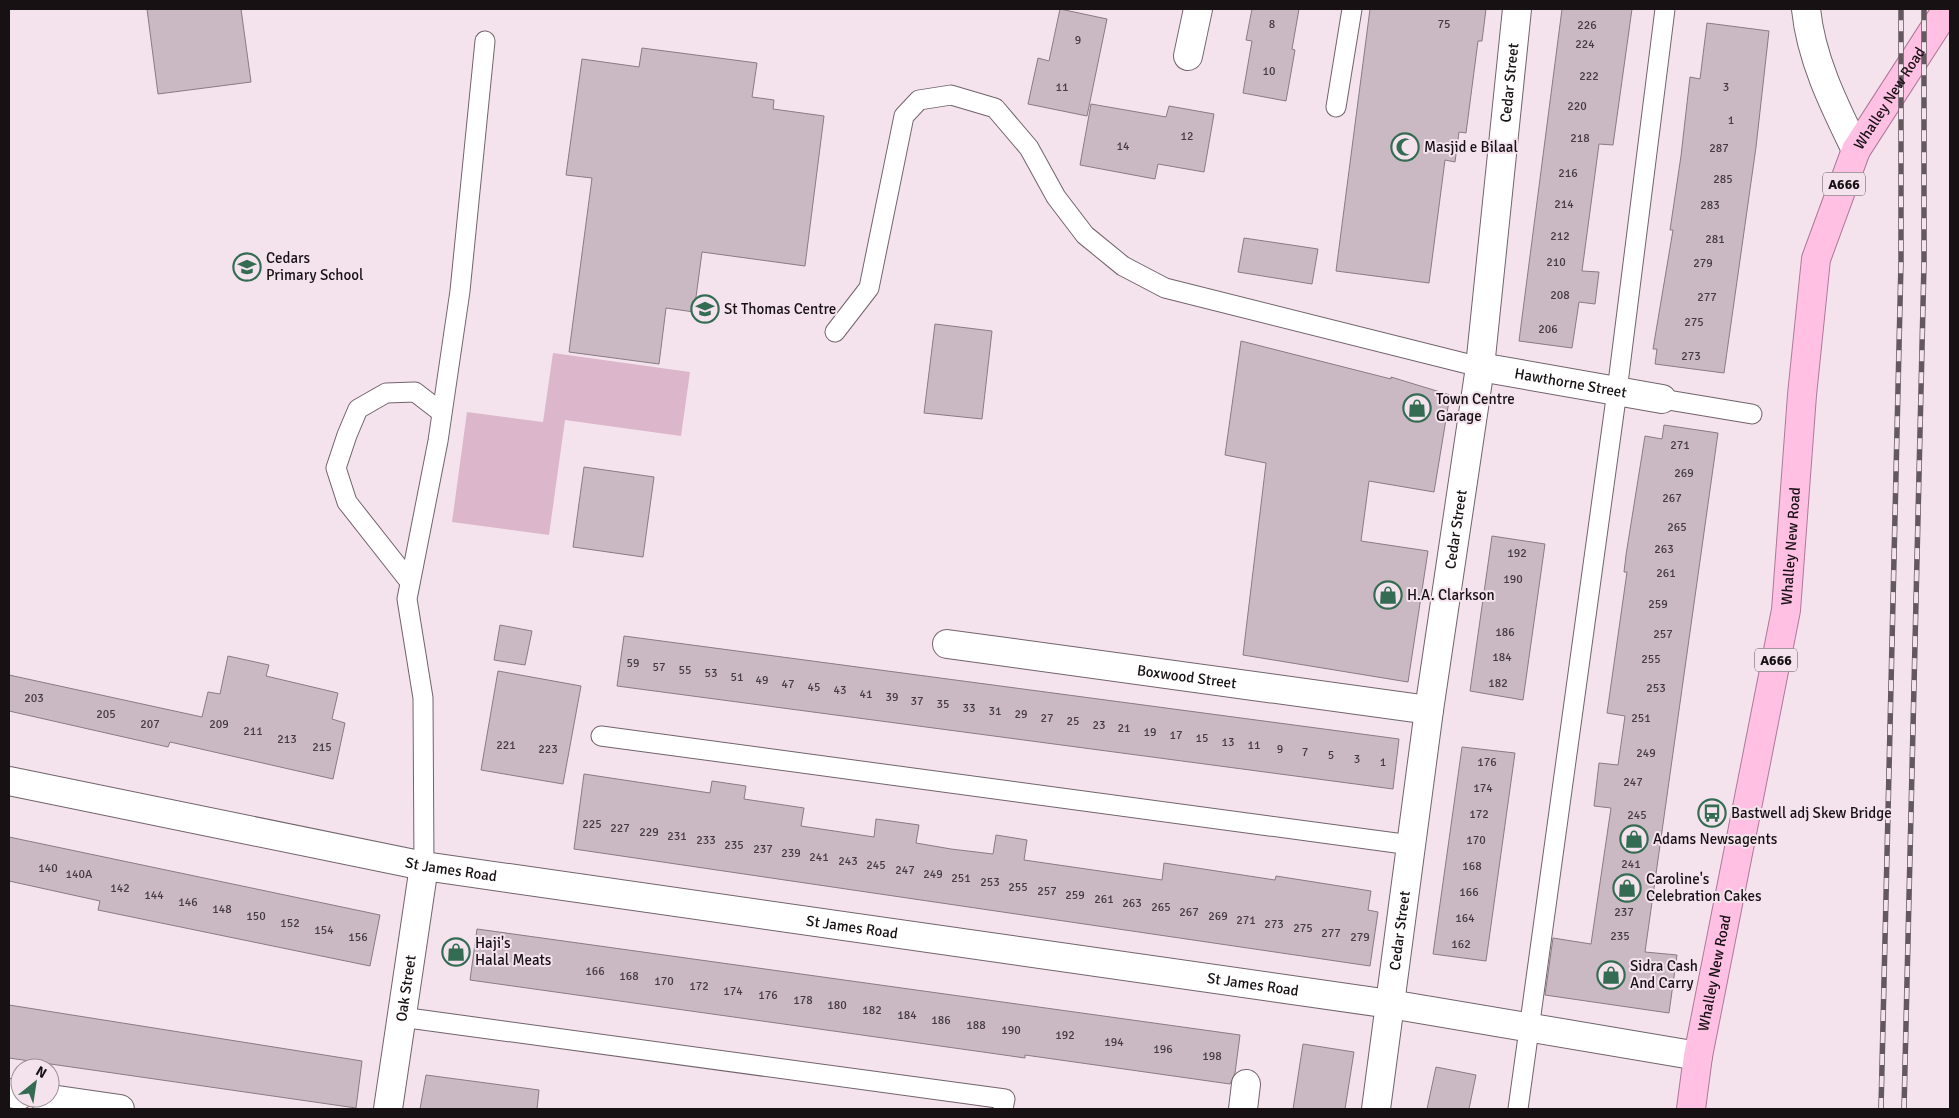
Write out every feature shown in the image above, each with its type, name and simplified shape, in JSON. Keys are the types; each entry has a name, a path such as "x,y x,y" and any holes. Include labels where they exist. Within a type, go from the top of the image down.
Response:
{"highway":[{"name":"Whalley New Road","path":"1691,1109 1698,1056 1786,610 1802,395 1816,259 1856,150 1947,13"}],"street":[{"path":"1188,56 1198,9"},
{"name":"Cedar Street","path":"1376,1109 1429,710 1480,367 1517,9"},
{"path":"1806,9 1808,28 1828,94 1856,150"},
{"name":"Hawthorne Street","path":"1480,367 1662,400"},
{"name":"Boxwood Street","path":"947,644 1429,710"},
{"name":"St James Road","path":"9,781 424,866 1390,1004 1698,1056"},
{"name":"Oak Street","path":"388,1109 424,866"},
{"path":"60,1100 120,1109"}],"lane":[{"path":"1336,107 1352,9"},
{"path":"1518,1109 1616,391 1665,9"},
{"path":"424,866 423,698 407,598 438,441 460,291 485,41"},
{"path":"835,332 869,288 904,116 919,100 951,95 995,108 1028,148 1056,198 1085,235 1123,266 1165,288 1480,367"},
{"path":"410,582 347,502 336,468 358,408 386,393 415,392 441,412"},
{"path":"1662,400 1752,414"},
{"path":"601,736 1411,845"},
{"path":"402,1017 1005,1098 1003,1109"}],"shaded area":[{"path":"553,353 690,372 681,436 565,420 549,535 452,522 467,412 543,422"}],"building":[{"path":"147,9 241,9 251,82 158,94"},
{"path":"1060,9 1107,19 1087,116 1028,104 1038,58 1049,61"},
{"path":"1252,9 1299,9 1292,49 1295,50 1286,101 1243,93 1252,41 1246,40"},
{"name":"Masjid e Bilaal","path":"1370,9 1486,9 1482,41 1478,41 1466,133 1459,132 1455,162 1445,160 1429,283 1336,271"},
{"path":"1562,9 1632,9 1613,145 1599,144 1582,271 1599,272 1595,304 1579,302 1572,348 1519,341"},
{"path":"1707,23 1769,31 1756,147 1724,373 1655,364 1657,349 1653,349 1673,230 1670,230 1690,77 1700,79"},
{"path":"642,48 757,63 752,97 774,100 773,109 824,116 805,266 702,252 694,312 666,308 659,364 569,352 592,178 566,175 582,59 639,67"},
{"path":"1091,104 1166,117 1169,106 1214,114 1204,172 1158,164 1155,179 1080,165"},
{"path":"1244,238 1318,249 1312,284 1238,272"},
{"path":"935,324 992,331 982,419 924,413"},
{"path":"1241,341 1391,379 1391,377 1450,395 1434,492 1369,481 1361,541 1428,551 1408,682 1243,655 1266,463 1225,455"},
{"path":"1664,425 1718,433 1645,952 1677,955 1669,1013 1545,995 1553,938 1591,944 1611,808 1594,806 1599,763 1618,765 1625,716 1607,713 1627,572 1624,572 1626,555 1645,436 1662,439"},
{"path":"584,467 654,477 643,557 573,547"},
{"path":"1492,536 1545,544 1523,700 1470,691"},
{"path":"500,625 532,631 525,665 494,660"},
{"path":"624,636 1399,739 1393,789 617,686"},
{"path":"228,656 269,665 266,676 338,693 332,719 345,723 333,779 170,742 168,747 9,711 9,675 202,717 208,692 220,694"},
{"path":"498,671 581,686 563,784 481,770"},
{"path":"1462,747 1515,753 1486,961 1433,954"},
{"path":"584,774 710,793 712,781 746,786 744,799 804,808 801,826 874,837 876,819 919,825 916,843 951,849 993,854 996,835 1027,840 1024,860 1162,880 1164,863 1275,880 1276,876 1371,891 1368,910 1378,912 1370,966 574,849"},
{"path":"9,837 380,915 370,966 98,910 100,901 9,881"},
{"path":"477,929 1240,1035 1235,1073 1230,1084 1025,1055 1025,1058 470,980"},
{"path":"9,1005 362,1061 356,1108 60,1065 60,1058 9,1058"},
{"path":"1303,1044 1354,1052 1345,1109 1293,1109"},
{"path":"1436,1067 1476,1075 1469,1109 1427,1109"},
{"path":"426,1075 539,1090 537,1109 420,1109"}],"railway":[{"path":"1881,1109 1901,262 1901,9"},
{"path":"1904,1109 1924,263 1924,9"}],"place":[{"name":"Masjid e Bilaal","path":"1405,147"},
{"name":"Cedars Primary School","path":"247,267"},
{"name":"St Thomas Centre","path":"705,309"},
{"name":"Town Centre Garage","path":"1417,408"},
{"name":"H.A. Clarkson","path":"1388,595"},
{"name":"Bastwell adj Skew Bridge","path":"1712,813"},
{"name":"Adams Newsagents","path":"1634,839"},
{"name":"Caroline's Celebration Cakes","path":"1627,888"},
{"name":"Haji's Halal Meats","path":"456,952"},
{"name":"Sidra Cash And Carry","path":"1611,975"}]}
